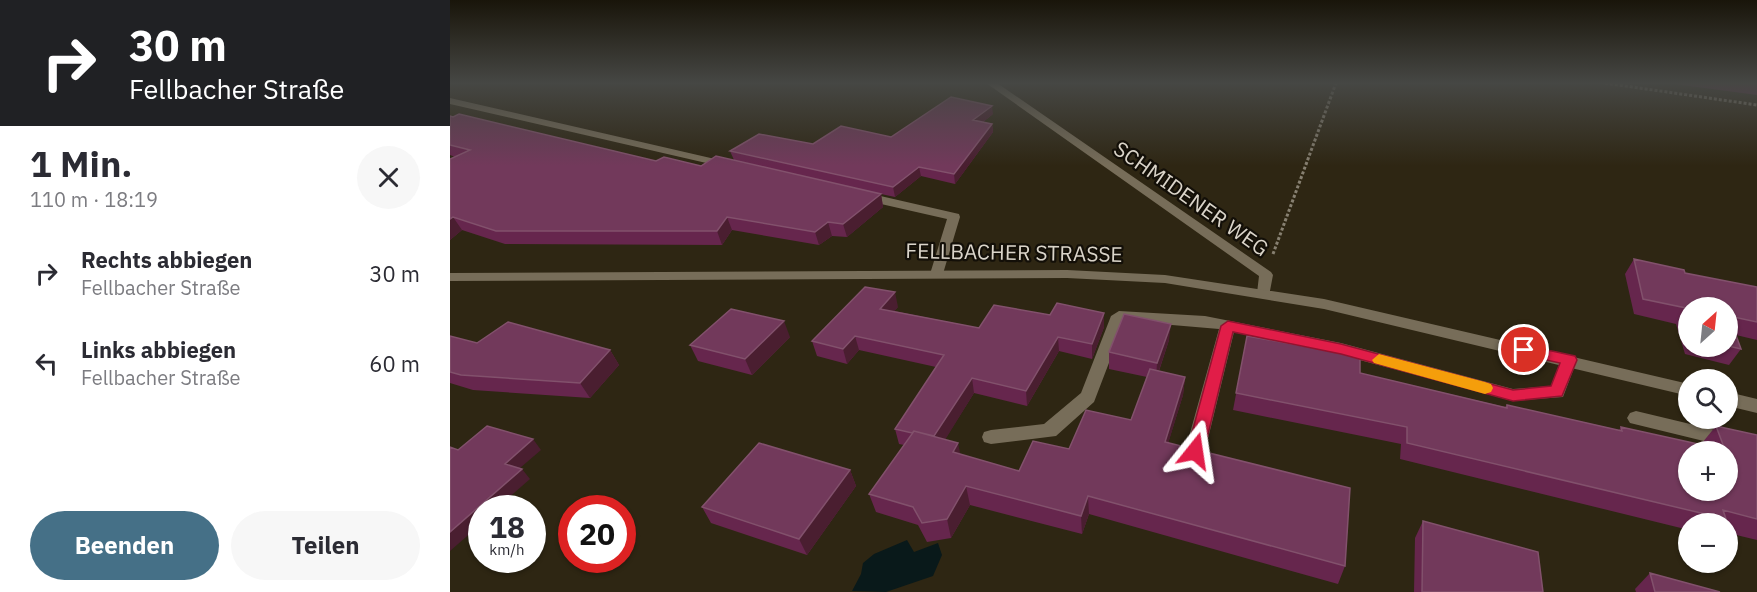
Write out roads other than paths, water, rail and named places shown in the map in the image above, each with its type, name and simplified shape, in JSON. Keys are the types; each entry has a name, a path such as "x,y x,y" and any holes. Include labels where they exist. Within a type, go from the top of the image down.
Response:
{"street":[{"path":"492,111 736,167"},
{"name":"SCHMIDENER WEG","path":"1030,111 1266,274 1264,293"},
{"path":"851,193 954,217 937,274"},
{"name":"FELLBACHER STRASSE","path":"450,277 1067,274 1165,279 1324,304 1678,387"},
{"path":"991,437 1049,431 1088,397 1119,316 1207,322 1228,326 1341,349 1513,395 1557,392 1569,360"},
{"path":"1195,451 1228,326"},
{"path":"1738,401 1757,406"},
{"path":"1636,418 1757,447"}]}
